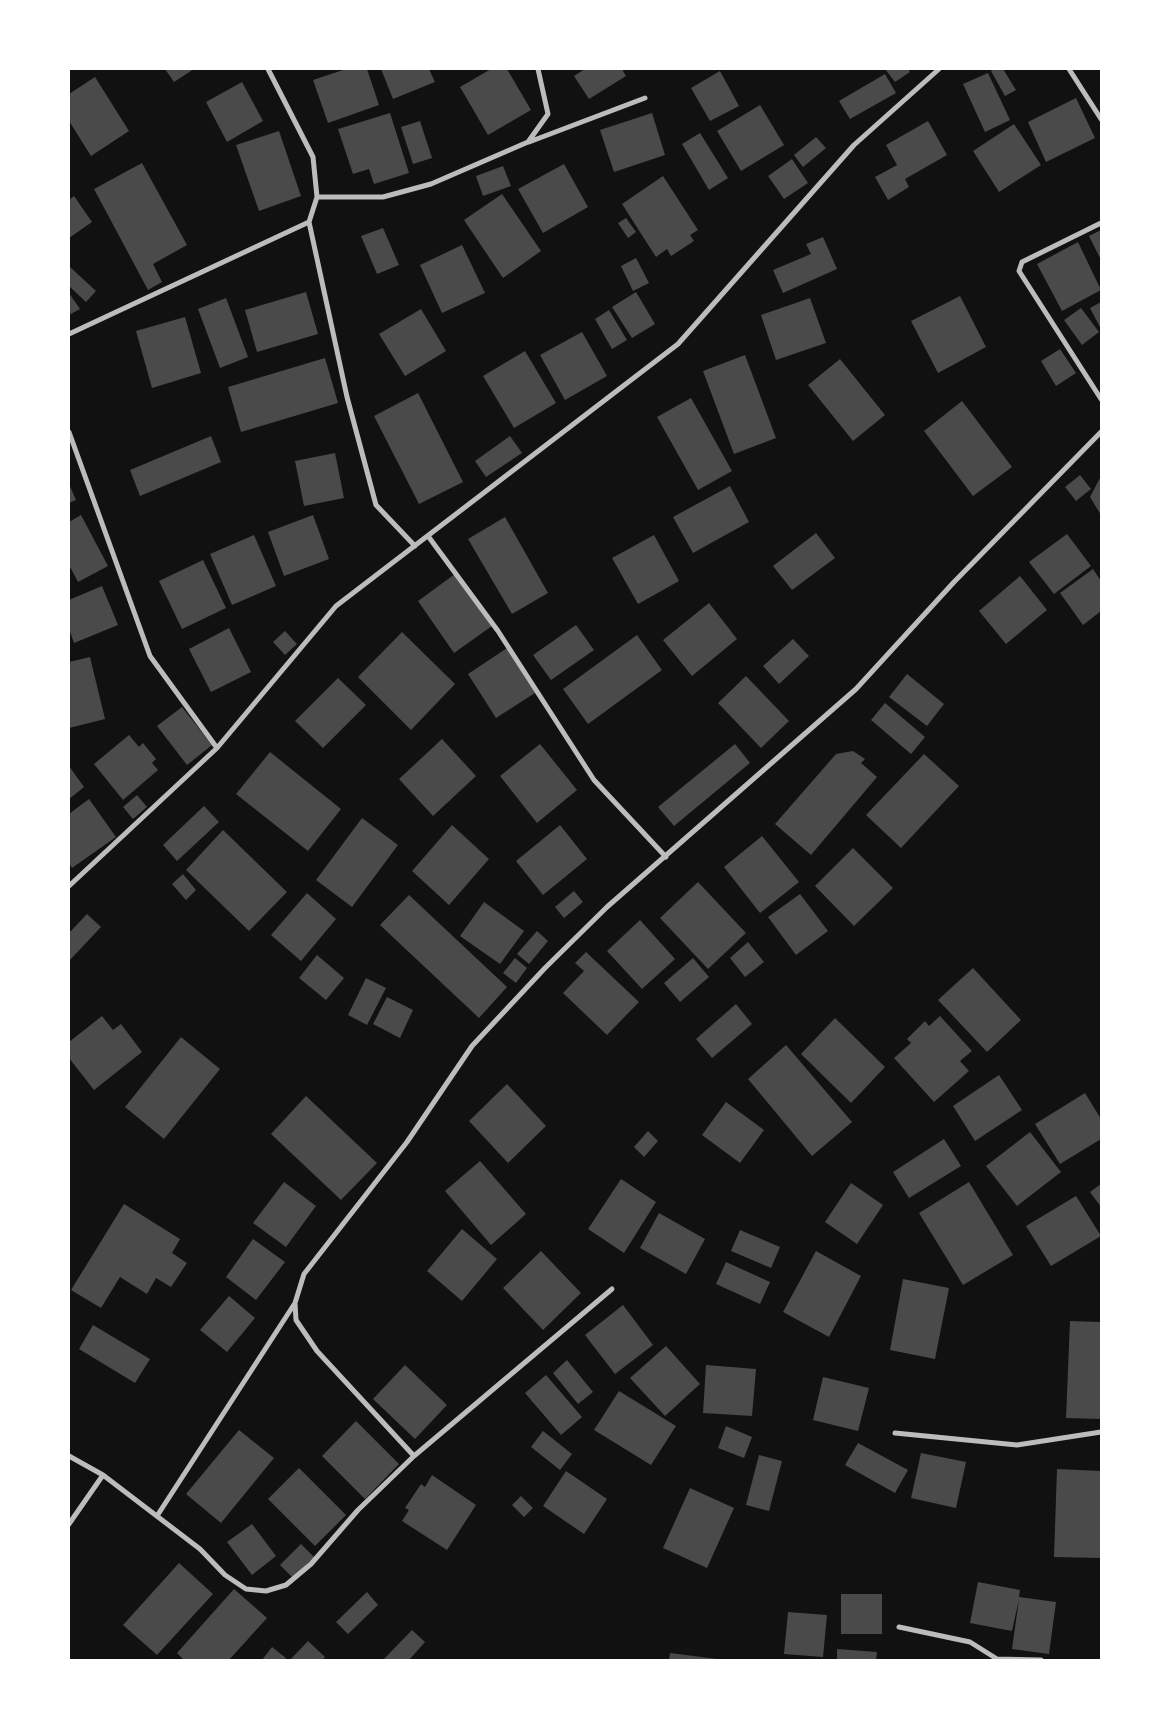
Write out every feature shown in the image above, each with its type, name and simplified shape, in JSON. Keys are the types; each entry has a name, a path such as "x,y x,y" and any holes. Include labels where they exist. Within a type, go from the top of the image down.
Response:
{"street":[{"path":"268,69 313,156 317,197 309,222 347,397 376,505 415,546"},
{"path":"528,142 548,114 538,69"},
{"path":"69,886 217,748 336,606 678,344 854,145 939,69"},
{"path":"1068,69 1101,119"},
{"path":"317,197 383,197 431,184 528,142 644,98"},
{"path":"69,334 309,222"},
{"path":"1101,223 1022,262 1020,271 1101,399"},
{"path":"69,432 150,656 217,748"},
{"path":"157,1516 295,1303 304,1274 407,1142 472,1046 545,968 607,907 856,689 954,582 1101,432"},
{"path":"428,536 498,631 594,780 666,857"},
{"path":"69,1456 103,1475 200,1549 225,1575 246,1589 266,1591 286,1586 311,1564 358,1510 414,1456 612,1288"},
{"path":"295,1303 296,1320 317,1352 414,1456"},
{"path":"895,1433 1017,1445 1101,1432"},
{"path":"69,1524 103,1475"},
{"path":"899,1627 970,1642 996,1660 1041,1660"}],"building":[{"path":"165,69 194,69 174,82"},
{"path":"346,69 367,69 379,105 328,123 313,80"},
{"path":"381,69 429,69 435,82 393,99"},
{"path":"491,69 507,69 531,110 488,135 460,87"},
{"path":"585,69 622,69 626,76 589,99 574,76"},
{"path":"885,69 908,69 910,72 895,82"},
{"path":"1003,69 1016,90 1005,96 991,71"},
{"path":"720,71 739,106 710,121 691,88"},
{"path":"988,73 1010,120 985,132 963,84"},
{"path":"885,74 896,93 850,119 839,101"},
{"path":"95,77 129,131 91,156 69,121 69,94"},
{"path":"242,82 263,121 227,142 206,102"},
{"path":"1076,98 1095,138 1046,162 1028,122"},
{"path":"760,105 784,145 741,171 717,131"},
{"path":"390,113 409,173 374,184 369,169 353,174 338,129"},
{"path":"652,113 665,155 614,172 600,130"},
{"path":"420,121 432,158 413,164 401,127"},
{"path":"928,121 947,155 905,179 909,187 888,200 875,177 897,165 886,145"},
{"path":"1014,124 1041,165 999,192 973,151"},
{"path":"279,131 301,196 259,211 236,145"},
{"path":"700,133 728,178 709,190 682,144"},
{"path":"816,137 826,148 803,167 794,155"},
{"path":"792,159 808,183 784,199 768,176"},
{"path":"142,163 187,245 153,264 162,282 148,290 94,189"},
{"path":"564,164 588,207 543,233 518,189"},
{"path":"503,166 511,186 483,196 476,176"},
{"path":"663,176 698,230 690,235 694,241 671,256 667,249 656,257 622,204"},
{"path":"502,194 541,251 503,278 464,220"},
{"path":"74,196 92,222 69,238 69,200"},
{"path":"626,218 636,232 628,238 618,223"},
{"path":"383,228 399,265 377,274 361,236"},
{"path":"1101,230 1101,260 1089,236"},
{"path":"823,237 837,269 783,293 773,270 811,254 806,244"},
{"path":"1078,242 1101,290 1062,311 1037,264"},
{"path":"462,245 485,293 442,313 420,265"},
{"path":"636,258 649,283 633,291 621,266"},
{"path":"70,267 96,291 86,302 69,286"},
{"path":"306,292 318,334 257,352 245,310"},
{"path":"636,292 655,324 632,338 612,307"},
{"path":"69,293 80,309 69,315"},
{"path":"960,296 986,347 938,373 911,321"},
{"path":"226,298 248,357 220,368 198,309"},
{"path":"810,298 826,343 776,360 761,315"},
{"path":"1101,302 1101,329 1090,308"},
{"path":"1081,308 1099,332 1082,345 1064,320"},
{"path":"421,309 446,351 405,376 379,334"},
{"path":"609,310 627,340 612,349 595,319"},
{"path":"185,317 201,373 152,388 136,331"},
{"path":"582,332 607,376 565,400 540,355"},
{"path":"1060,349 1076,373 1056,386 1041,361"},
{"path":"525,351 556,403 514,428 483,376"},
{"path":"745,355 776,438 734,454 703,371"},
{"path":"325,358 338,403 241,432 228,387"},
{"path":"840,359 885,415 853,441 808,385"},
{"path":"418,393 463,482 419,504 374,416"},
{"path":"691,398 732,471 698,490 657,417"},
{"path":"962,401 1012,467 973,496 924,431"},
{"path":"211,436 221,462 140,496 130,470"},
{"path":"510,436 522,453 486,477 475,461"},
{"path":"335,453 344,498 304,506 295,461"},
{"path":"1080,475 1091,489 1076,501 1065,487"},
{"path":"1101,476 1101,515 1090,497"},
{"path":"69,484 76,500 69,503"},
{"path":"730,486 749,522 693,553 673,517"},
{"path":"81,515 108,566 78,582 69,565 69,522"},
{"path":"313,515 329,559 284,576 268,532"},
{"path":"505,517 548,593 512,614 468,539"},
{"path":"816,533 835,558 792,590 773,566"},
{"path":"1067,534 1091,566 1054,594 1029,562"},
{"path":"254,535 276,586 232,605 210,554"},
{"path":"654,535 679,581 638,604 612,558"},
{"path":"203,560 226,608 182,629 159,581"},
{"path":"1093,569 1101,581 1101,611 1083,625 1060,593"},
{"path":"455,574 492,626 454,653 418,601"},
{"path":"1020,576 1047,610 1006,644 979,611"},
{"path":"102,586 118,625 74,643 69,629 69,600"},
{"path":"709,603 737,639 692,676 663,640"},
{"path":"576,625 594,650 551,680 533,655"},
{"path":"229,628 251,672 211,692 189,649"},
{"path":"285,631 297,644 285,655 273,642"},
{"path":"402,632 455,684 411,730 358,677"},
{"path":"637,635 662,670 588,724 563,689"},
{"path":"793,639 809,656 779,684 763,666"},
{"path":"507,648 535,693 496,718 468,674"},
{"path":"90,657 105,719 69,728 69,662"},
{"path":"907,674 944,704 927,726 889,697"},
{"path":"746,676 789,721 761,748 718,703"},
{"path":"338,678 366,705 323,748 295,721"},
{"path":"885,703 925,737 911,754 871,720"},
{"path":"182,707 212,745 187,765 157,726"},
{"path":"129,735 139,747 143,743 156,759 152,763 158,770 123,800 94,764"},
{"path":"442,739 476,776 433,816 399,779"},
{"path":"540,744 577,790 537,823 500,776"},
{"path":"735,744 750,763 674,826 658,807"},
{"path":"853,751 865,759 861,763 877,777 811,855 775,824 836,754"},
{"path":"270,752 341,809 308,851 236,794"},
{"path":"924,754 959,786 901,848 866,815"},
{"path":"69,766 84,787 69,799"},
{"path":"137,795 147,807 133,819 123,807"},
{"path":"89,799 116,837 72,868 69,863 69,814"},
{"path":"204,806 219,822 177,861 163,845"},
{"path":"362,818 398,845 352,907 316,880"},
{"path":"452,825 489,859 449,905 412,871"},
{"path":"560,825 587,859 543,895 516,861"},
{"path":"223,830 287,892 249,931 186,870"},
{"path":"762,836 799,882 760,913 724,867"},
{"path":"853,848 893,888 854,926 815,886"},
{"path":"183,874 196,890 186,900 172,884"},
{"path":"698,882 746,933 708,969 660,918"},
{"path":"574,891 583,902 564,918 555,907"},
{"path":"307,893 336,919 301,961 271,935"},
{"path":"800,894 828,931 796,955 768,917"},
{"path":"409,895 507,987 479,1018 380,925"},
{"path":"484,902 524,931 500,964 460,936"},
{"path":"87,914 101,927 69,961 69,933"},
{"path":"640,920 675,959 642,989 607,951"},
{"path":"537,931 548,941 529,964 517,954"},
{"path":"748,942 764,962 745,977 730,958"},
{"path":"586,952 639,1002 607,1035 563,993 584,971 575,963"},
{"path":"317,955 344,978 326,1000 299,978"},
{"path":"515,958 527,968 516,983 503,973"},
{"path":"693,958 709,977 680,1002 664,983"},
{"path":"973,968 1021,1020 987,1052 938,1000"},
{"path":"366,978 386,988 367,1025 348,1015"},
{"path":"387,997 413,1010 400,1038 373,1024"},
{"path":"736,1004 752,1024 712,1058 696,1039"},
{"path":"102,1016 113,1030 121,1024 142,1052 94,1090 69,1058 69,1042"},
{"path":"940,1016 972,1051 960,1061 969,1071 934,1102 894,1058 911,1043 907,1039 925,1021 929,1026"},
{"path":"835,1018 885,1067 851,1103 801,1054"},
{"path":"181,1037 220,1069 164,1139 125,1107"},
{"path":"786,1045 852,1122 812,1156 748,1079"},
{"path":"999,1075 1022,1110 975,1141 953,1106"},
{"path":"507,1084 546,1126 508,1163 469,1121"},
{"path":"1085,1093 1101,1119 1101,1139 1060,1164 1035,1124"},
{"path":"306,1096 377,1163 341,1200 271,1134"},
{"path":"726,1102 764,1130 740,1163 702,1135"},
{"path":"648,1131 658,1141 644,1157 634,1147"},
{"path":"1030,1132 1061,1172 1017,1206 986,1166"},
{"path":"944,1139 961,1166 909,1198 893,1172"},
{"path":"480,1161 526,1214 491,1245 445,1191"},
{"path":"621,1179 656,1202 624,1253 588,1229"},
{"path":"284,1182 316,1206 286,1247 253,1223"},
{"path":"969,1182 1013,1255 963,1285 919,1213"},
{"path":"851,1183 883,1205 857,1244 825,1222"},
{"path":"1101,1184 1101,1207 1090,1192"},
{"path":"1076,1196 1101,1236 1051,1266 1026,1226"},
{"path":"124,1204 180,1239 172,1253 187,1263 171,1287 156,1278 147,1294 120,1277 101,1308 71,1290"},
{"path":"659,1213 705,1239 686,1274 640,1248"},
{"path":"462,1229 497,1259 462,1301 427,1271"},
{"path":"740,1230 780,1247 771,1268 731,1251"},
{"path":"253,1239 285,1262 256,1300 226,1277"},
{"path":"541,1251 581,1293 543,1330 503,1288"},
{"path":"816,1251 861,1276 829,1337 783,1312"},
{"path":"726,1262 770,1282 760,1304 716,1284"},
{"path":"903,1279 949,1288 935,1359 890,1350"},
{"path":"229,1296 255,1318 227,1352 200,1330"},
{"path":"623,1305 653,1345 615,1374 585,1335"},
{"path":"1070,1321 1101,1322 1101,1419 1066,1418"},
{"path":"93,1325 150,1359 135,1383 79,1349"},
{"path":"666,1346 700,1384 665,1416 630,1378"},
{"path":"567,1360 593,1392 578,1404 553,1373"},
{"path":"405,1365 447,1405 415,1439 373,1399"},
{"path":"706,1365 756,1369 752,1416 703,1413"},
{"path":"546,1375 582,1417 561,1435 525,1393"},
{"path":"823,1377 869,1388 858,1431 813,1420"},
{"path":"619,1391 676,1426 651,1465 594,1430"},
{"path":"356,1421 399,1464 365,1499 322,1456"},
{"path":"726,1426 752,1437 744,1458 718,1448"},
{"path":"239,1430 274,1458 221,1523 186,1494"},
{"path":"543,1431 572,1454 560,1470 531,1447"},
{"path":"858,1443 908,1470 895,1493 845,1465"},
{"path":"921,1453 966,1462 956,1508 911,1498"},
{"path":"759,1455 782,1461 769,1511 746,1505"},
{"path":"299,1468 346,1515 315,1546 268,1499"},
{"path":"1057,1469 1101,1471 1101,1558 1054,1557"},
{"path":"566,1471 607,1499 584,1534 543,1506"},
{"path":"432,1475 476,1505 447,1550 402,1521 409,1510 405,1508 421,1484 425,1487"},
{"path":"690,1488 734,1508 707,1568 663,1548"},
{"path":"521,1496 533,1508 524,1517 512,1505"},
{"path":"252,1524 276,1556 252,1575 227,1542"},
{"path":"301,1544 314,1557 293,1578 280,1565"},
{"path":"179,1563 213,1594 157,1655 123,1625"},
{"path":"978,1582 1020,1590 1019,1597 1056,1602 1049,1654 1012,1649 1019,1599 1012,1631 970,1623"},
{"path":"234,1589 267,1618 229,1660 184,1660 177,1653"},
{"path":"367,1592 378,1605 348,1634 336,1622"},
{"path":"841,1594 882,1594 882,1634 841,1634"},
{"path":"788,1612 827,1615 823,1657 784,1654"},
{"path":"412,1630 425,1642 409,1660 383,1660"},
{"path":"308,1641 325,1657 322,1660 290,1660"},
{"path":"272,1647 286,1658 284,1660 262,1660"},
{"path":"837,1649 877,1652 876,1660 837,1660"},
{"path":"670,1653 717,1659 717,1660 669,1660"}]}
